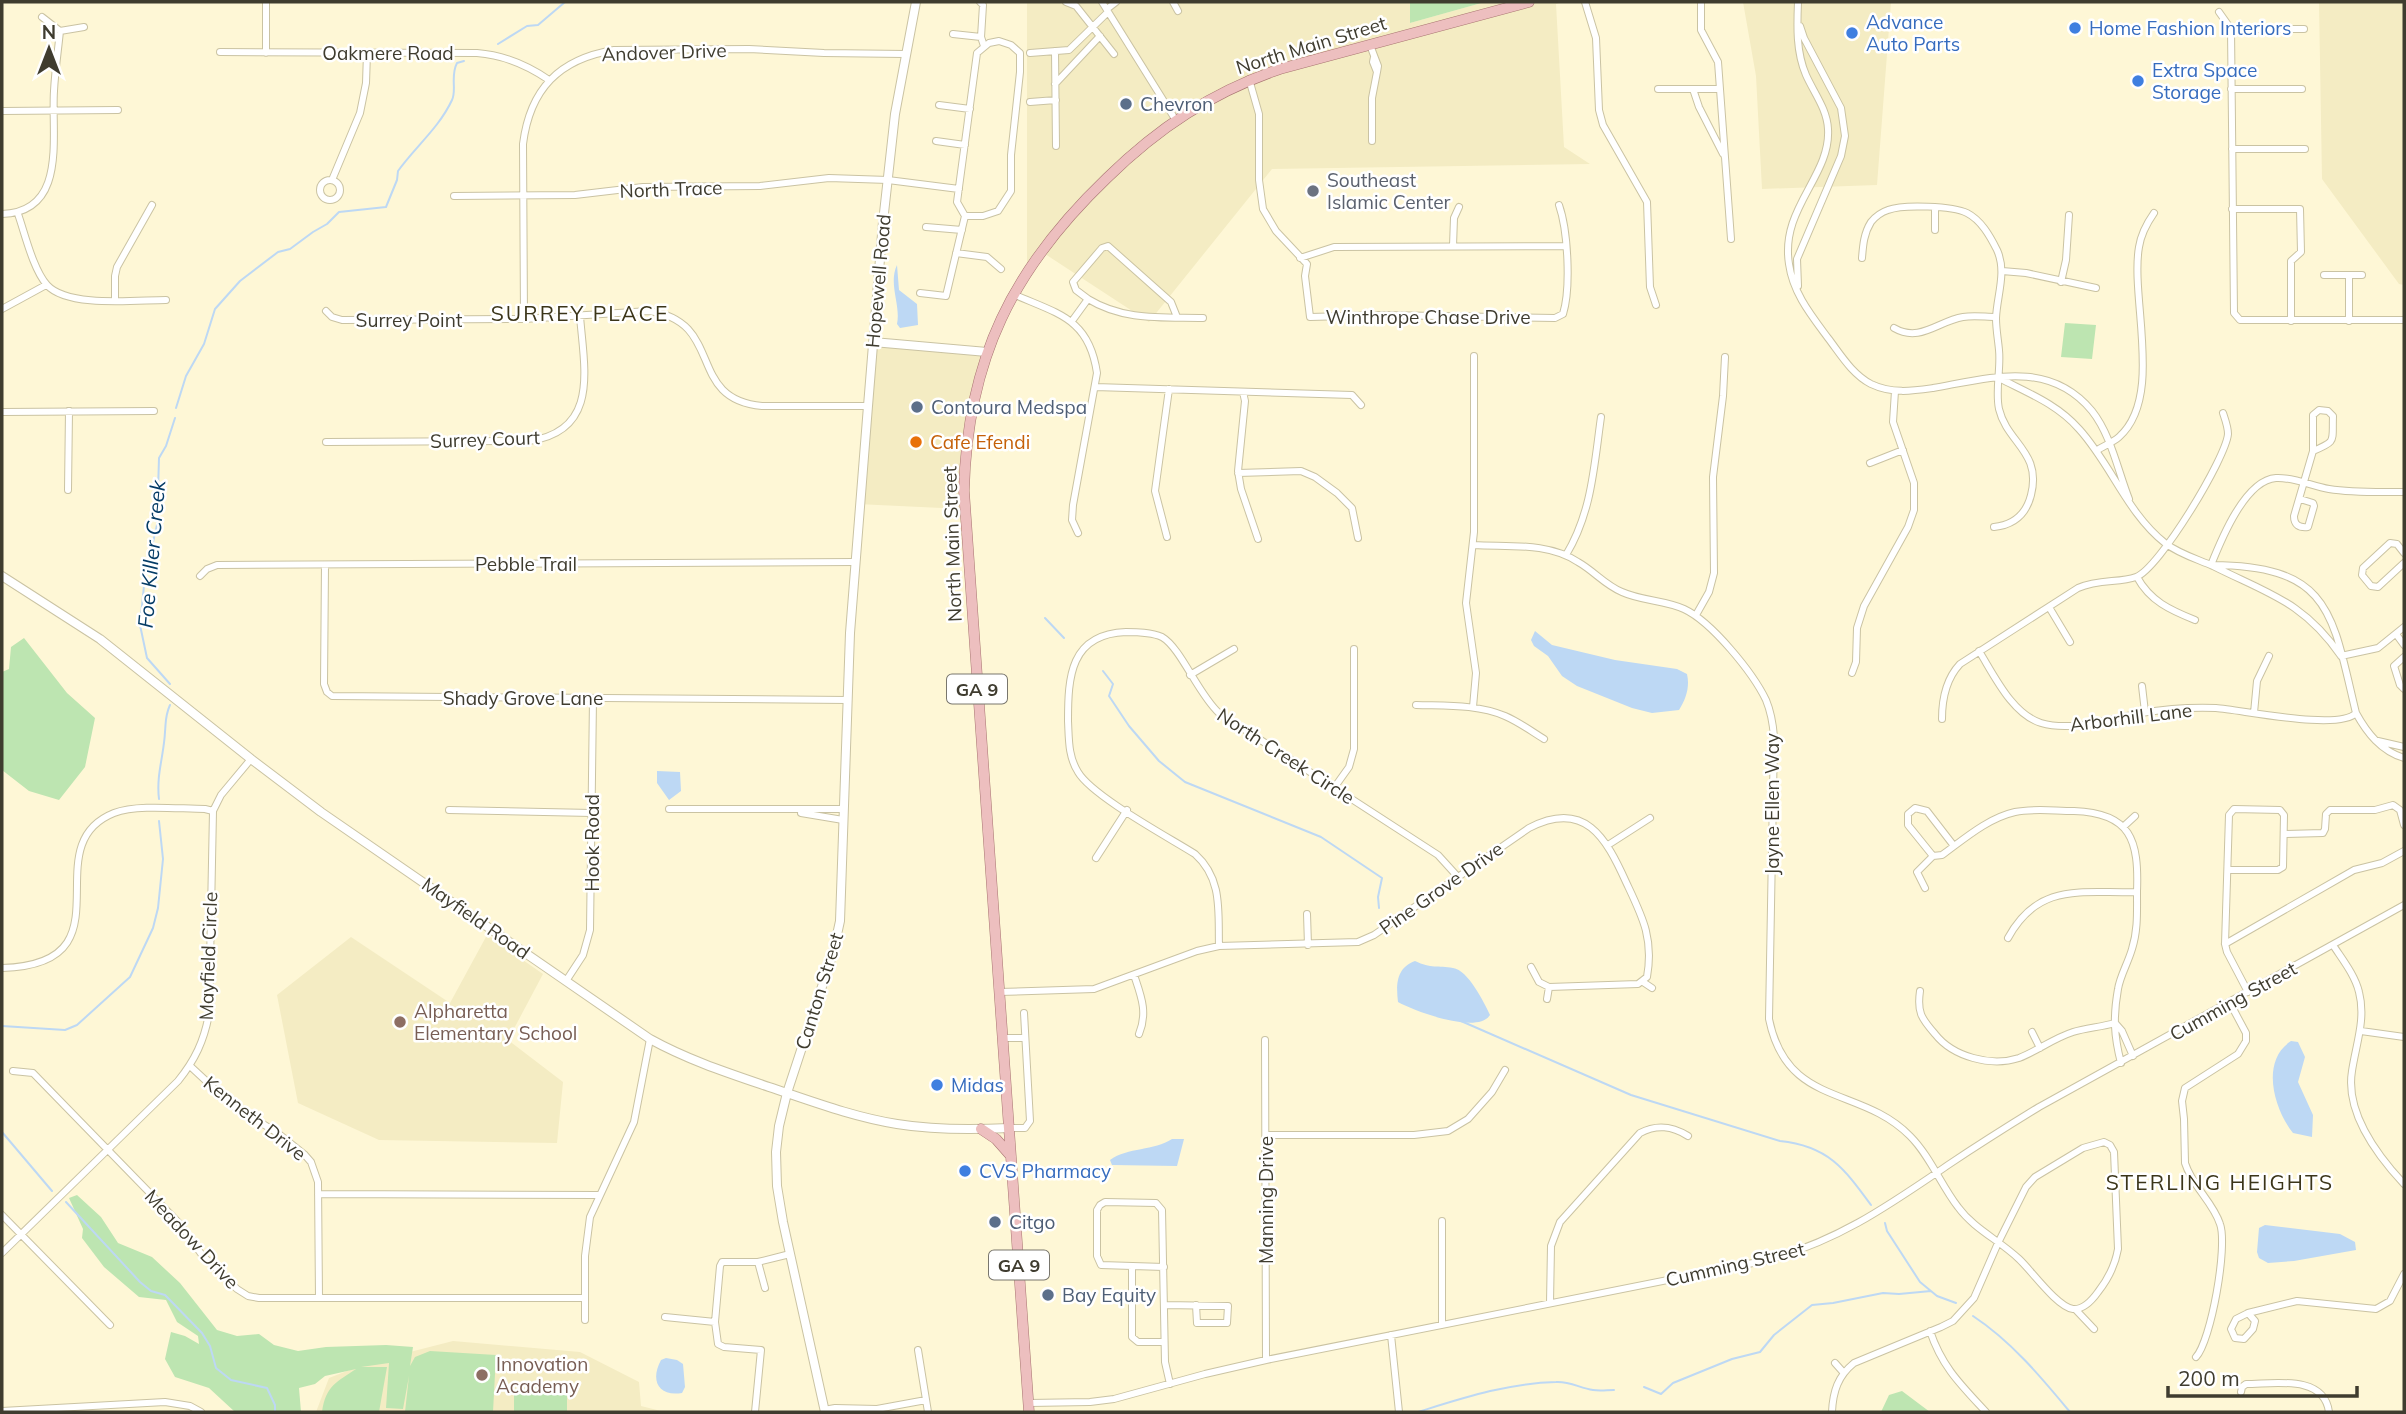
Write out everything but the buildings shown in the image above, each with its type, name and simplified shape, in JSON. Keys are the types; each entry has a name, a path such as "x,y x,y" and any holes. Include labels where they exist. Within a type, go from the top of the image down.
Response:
{"main road":[{"name":"North Main Street","path":"1029,1407 964,491 969,422 987,352 1013,294 1036,257 1077,206 1133,152 1175,119 1206,100 1250,79 1529,2"},
{"path":"981,1129 996,1139 1011,1156"}],"street":[{"path":"266,2 266,52"},
{"name":"Hopewell Road","path":"855,562 888,180 905,54 916,2"},
{"path":"980,2 984,14 981,37 984,46"},
{"path":"1066,2 1076,6 1114,54"},
{"path":"1102,2 1175,119"},
{"path":"1030,52 1069,50 1116,2"},
{"path":"1173,2 1178,11"},
{"path":"1585,2 1596,38 1599,110 1603,125 1647,202 1650,287 1656,305"},
{"path":"1701,2 1701,30 1718,62 1731,239"},
{"path":"1798,2 1802,62 1825,112 1829,132 1824,156 1797,209 1790,231 1788,263 1799,295 1853,371 1872,385 1895,391 1913,391 2015,374 2037,377 2076,396 2092,412 2109,443 2129,499"},
{"path":"2219,12 2231,29 2234,313 2240,320 2404,320"},
{"path":"42,17 60,31 84,27"},
{"path":"1797,17 1804,38 1841,108 1845,136 1841,156 1797,259 1799,295"},
{"path":"2231,29 2304,29"},
{"path":"2,214 18,214 24,211 45,192 52,178 60,31"},
{"path":"953,34 981,37"},
{"path":"1055,84 1100,36"},
{"path":"920,293 946,296 965,216 957,202 977,53 984,46 999,41 1012,45 1020,53 1011,155 1011,191 998,211 983,216 965,216"},
{"path":"1370,45 1377,72 1372,98 1372,141"},
{"name":"Andover Drive","path":"524,319 526,125 534,102 549,80 578,59 614,50 749,49 905,54"},
{"path":"1055,51 1056,146"},
{"name":"Oakmere Road","path":"219,52 489,54 521,63 549,80"},
{"path":"332,180 360,113 366,83 367,52"},
{"name":"Winthrope Chase Drive","path":"1250,79 1259,114 1262,209 1276,231 1307,264 1305,276 1310,317 1382,315 1555,318 1563,314 1568,300 1565,223 1559,205"},
{"path":"1658,89 1720,89"},
{"path":"1693,89 1699,107 1725,157"},
{"path":"2231,89 2301,89"},
{"path":"1030,102 1056,100"},
{"path":"939,105 970,109"},
{"path":"2,111 118,110"},
{"path":"936,141 965,145"},
{"path":"2232,149 2305,149"},
{"name":"North Trace","path":"454,195 575,195 643,187 760,186 829,178 888,180 959,189"},
{"path":"115,300 117,267 152,205"},
{"path":"1453,246 1454,218 1459,207"},
{"path":"1862,258 1867,230 1880,214 1896,208 1959,210 1976,219 1997,250 2002,271 1996,317 1998,406 2003,419 2029,458 2032,484 2031,496 2018,519 2006,526 1994,527"},
{"path":"1935,208 1935,230"},
{"path":"2232,209 2300,209 2301,252 2291,261 2291,321"},
{"path":"1976,219 1981,211"},
{"path":"2096,451 2119,437 2132,421 2138,408 2142,367 2138,250 2146,225 2154,212"},
{"path":"18,214 33,257 47,285 63,295 80,299 166,300"},
{"path":"2061,282 2066,260 2069,215"},
{"path":"926,227 962,230"},
{"path":"1177,317 1171,302 1108,246 1102,248 1073,282 1076,290 1106,310 1125,315 1177,317 1203,318"},
{"path":"1300,258 1334,247 1566,246"},
{"path":"956,253 987,257 1001,269"},
{"path":"2002,271 2026,273 2096,288"},
{"path":"2324,275 2362,275"},
{"path":"2349,275 2349,321"},
{"path":"2,309 47,285"},
{"path":"1013,294 1077,324 1095,356 1095,387 1073,505 1072,520 1078,533"},
{"path":"1072,321 1088,299"},
{"name":"Surrey Point","path":"326,311 332,317 342,320 524,319 649,311 675,317 687,326 696,337 709,372 718,385 730,397 745,404 868,406"},
{"name":"Surrey Court","path":"326,442 529,441 553,435 573,419 584,397 580,316"},
{"path":"1894,328 1919,333 1961,317 1996,317"},
{"path":"873,342 987,352"},
{"path":"1473,708 1476,673 1466,603 1474,545 1474,356"},
{"path":"1696,615 1709,592 1714,573 1713,477 1725,357"},
{"path":"1999,378 2055,407 2080,430 2141,520 2167,545 2292,605 2316,624 2341,656"},
{"path":"1095,387 1352,395 1361,405"},
{"path":"1167,537 1155,491 1169,389"},
{"path":"1852,673 1856,662 1857,628 1864,606 1908,527 1914,510 1914,483 1893,422 1895,391"},
{"path":"1243,392 1245,401 1238,473 1258,539"},
{"path":"2301,499 2313,503 2314,506 2312,522 2308,527 2295,523 2295,511 2301,499 2313,451 2314,415 2319,410 2328,411 2333,416 2332,442 2313,451"},
{"path":"68,490 69,411"},
{"path":"2,412 154,411"},
{"path":"1942,719 1942,706 1952,672 1979,652 2078,588 2092,582 2137,577 2156,561 2221,457 2228,432 2223,413"},
{"path":"1566,555 1579,535 1586,515 1601,417"},
{"path":"1870,463 1903,450"},
{"path":"1238,473 1301,471 1315,477 1352,508 1358,538"},
{"path":"2211,565 2220,541 2256,486 2271,479 2279,478 2338,491 2404,492"},
{"path":"2404,553 2397,544 2390,543 2363,568 2362,575 2371,586 2378,587 2404,563"},
{"name":"Jayne Ellen Way","path":"1474,545 1538,548 1566,555 1620,592 1673,605 1696,615 1716,633 1758,686 1767,702 1772,720 1769,1019 1777,1048 1789,1067 1813,1085 1884,1116 1902,1128 1919,1146 1964,1215 2017,1257 2062,1303 2076,1310 2094,1329"},
{"name":"Pebble Trail","path":"200,576 217,565 855,562"},
{"name":"Canton Street","path":"824,1411 790,1254 777,1186 776,1164 779,1126 787,1093 833,953 840,921 855,562"},
{"name":"Shady Grove Lane","path":"325,565 324,684 332,696 848,700"},
{"path":"2211,565 2263,569 2288,576 2309,588 2332,622 2356,713 2374,739 2387,750 2404,758"},
{"name":"Mayfield Road","path":"2,576 100,639 321,811 650,1039 696,1062 855,1115 896,1124 1009,1128"},
{"path":"2137,577 2144,591 2161,605 2195,620"},
{"path":"2049,607 2070,642"},
{"path":"2341,656 2378,648 2404,627"},
{"name":"North Creek Circle","path":"1219,946 1218,892 1208,868 1195,854 1088,784 1072,760 1069,747 1068,688 1073,665 1084,649 1099,638 1116,632 1138,632 1155,634 1167,641 1204,698 1219,713 1438,855 1458,877"},
{"path":"2396,634 2404,645"},
{"path":"1190,675 1234,649"},
{"path":"1334,788 1349,766 1354,749 1354,649"},
{"name":"Arborhill Lane","path":"1979,652 2019,708 2033,720 2042,723 2072,725 2146,712 2193,708 2333,721 2351,719 2356,713"},
{"path":"2254,713 2257,681 2269,656"},
{"path":"2404,657 2394,666 2404,689"},
{"path":"2142,686 2146,712"},
{"name":"Hook Road","path":"566,981 583,956 590,930 593,698"},
{"path":"1416,705 1473,708 1506,716 1544,739"},
{"path":"2374,739 2380,743 2404,747"},
{"path":"2,968 42,963 57,954 68,942 76,919 79,851 87,834 101,820 131,809 213,811 220,795 251,759"},
{"path":"2284,834 2323,833 2326,814 2330,810 2375,810 2393,805 2400,810 2404,825"},
{"path":"1931,860 1908,825 1908,814 1915,808 1927,811 1954,846"},
{"path":"669,809 843,809"},
{"path":"449,810 592,813"},
{"path":"824,810 825,818"},
{"path":"1096,858 1127,810"},
{"path":"2228,870 2280,869 2284,864 2284,815 2280,810 2231,811 2229,815 2225,944 2248,992"},
{"name":"Mayfield Circle","path":"2,1253 177,1081 190,1066 202,1041 208,1014 213,811"},
{"path":"792,811 843,820"},
{"path":"1925,888 1917,872 1931,860 2000,816 2017,811 2093,812 2109,816 2123,827 2136,848 2139,869 2137,931 2132,952 2118,986 2114,1037 2121,1062"},
{"path":"2123,827 2134,816"},
{"path":"1608,845 1650,818"},
{"name":"Pine Grove Drive","path":"999,992 1094,989 1197,951 1219,946 1349,944 1366,939 1529,828 1549,820 1566,819 1597,831 1608,845 1646,926 1648,972 1643,982"},
{"path":"2225,944 2354,870 2382,863 2404,851"},
{"path":"2008,938 2025,913 2055,896 2070,892 2137,892"},
{"name":"Cumming Street","path":"1029,1407 1114,1399 1266,1360 1763,1261 1801,1250 1856,1226 2039,1107 2404,905"},
{"path":"1307,914 1308,945"},
{"path":"2333,945 2359,989 2361,1031 2352,1071 2354,1101 2374,1150 2404,1184"},
{"path":"1531,967 1539,982 1549,987 1643,982 1651,988"},
{"path":"1134,975 1144,1009 1144,1022 1139,1034"},
{"path":"1547,999 1549,987"},
{"path":"1920,991 1918,1008 1925,1023 1938,1039 1956,1052 1976,1058 2000,1061 2018,1058 2075,1031 2115,1023"},
{"path":"2196,1357 2203,1346 2220,1278 2223,1237 2218,1218 2188,1173 2185,1163 2182,1094 2189,1083 2238,1054 2244,1047 2246,1033 2230,1003"},
{"path":"1009,1128 1026,1128 1030,1121 1024,1013"},
{"path":"2115,1023 2122,1031 2133,1056"},
{"path":"2032,1031 2040,1048"},
{"path":"2361,1031 2404,1037"},
{"path":"1002,1038 1025,1038"},
{"path":"585,1321 587,1232 599,1195 635,1122 650,1039"},
{"name":"Manning Drive","path":"1265,1041 1266,1360"},
{"name":"Kenneth Drive","path":"190,1066 231,1104 304,1153 316,1172 319,1298"},
{"path":"1266,1135 1415,1135 1448,1131 1468,1119 1492,1093 1505,1070"},
{"name":"Meadow Drive","path":"13,1071 33,1073 179,1223 202,1255 242,1293 259,1298 584,1298"},
{"path":"1550,1303 1551,1246 1556,1230 1566,1214 1640,1133 1665,1127 1677,1129 1688,1136"},
{"path":"1832,1412 1836,1385 1843,1372 1854,1363 1953,1321 1967,1308 2026,1187 2035,1177 2084,1148 2104,1142 2110,1145 2114,1152 2118,1249 2116,1261 2109,1277 2095,1296 2085,1306 2076,1310"},
{"path":"318,1194 599,1195"},
{"path":"1164,1266 1106,1266 1098,1261 1097,1210 1100,1205 1105,1202 1145,1201 1160,1206 1162,1210 1164,1266 1164,1342 1170,1384"},
{"path":"2,1215 110,1325"},
{"path":"1442,1222 1442,1325"},
{"path":"755,1412 761,1350 724,1347 718,1344 715,1322 720,1266 722,1262 758,1262 790,1254"},
{"path":"758,1262 765,1288"},
{"path":"1132,1266 1132,1337 1138,1342 1164,1342"},
{"path":"2248,1313 2297,1301 2376,1309 2390,1301 2404,1273"},
{"path":"1164,1305 1196,1305 1228,1306 1227,1323 1198,1323 1196,1305"},
{"path":"665,1317 715,1322"},
{"path":"1930,1331 1945,1366 1986,1412"},
{"path":"1391,1335 1399,1412"},
{"path":"918,1350 928,1412"},
{"path":"1836,1363 1843,1372"},
{"path":"2241,1392 2246,1384 2314,1387 2323,1394 2329,1412"},
{"path":"2323,1394 2329,1389"},
{"path":"824,1411 835,1408 877,1409 926,1400"},
{"path":"2,1411 165,1402 190,1406 201,1412"}],"shaded area":[{"path":"1027,2 1410,2 1410,23 1485,2 1563,2 1556,4 1564,147 1590,164 1272,169 1149,322 1042,252 1027,272"},
{"path":"1743,2 1891,2 1877,185 1762,189 1756,76"},
{"path":"2319,2 2404,2 2404,285 2399,284 2322,179"},
{"path":"873,345 987,354 974,395 963,509 857,504"},
{"name":"Alpharetta Elementary School","path":"487,935 543,974 508,1040 563,1082 557,1143 379,1140 298,1103 277,995 351,937 450,1003"},
{"name":"Innovation Academy","path":"453,1341 580,1352 639,1382 641,1406 665,1412 316,1412 329,1378 367,1363"}],"green space":[{"path":"1410,2 1485,2 1410,23"},
{"path":"2065,323 2096,325 2092,359 2061,357"},
{"path":"24,638 67,693 95,718 85,767 59,800 29,791 2,770 2,672 9,669 11,647"},
{"path":"77,1195 101,1217 118,1243 152,1257 180,1283 217,1330 237,1336 259,1334 274,1345 298,1351 326,1347 413,1347 410,1366 415,1357 430,1351 496,1355 493,1412 405,1412 409,1376 403,1409 386,1408 389,1363 361,1367 387,1367 379,1412 322,1412 330,1390 356,1369 325,1376 315,1384 299,1388 301,1412 235,1412 209,1388 175,1377 165,1359 171,1332 199,1344 198,1336 177,1322 166,1300 139,1297 104,1267 82,1238 83,1229 69,1198"},
{"path":"514,1389 567,1390 567,1412 514,1412"},
{"path":"1902,1391 1930,1412 1881,1412 1889,1395"}],"water":[{"path":"897,265 899,290 917,304 918,325 900,328 897,324 894,280"},
{"path":"1535,631 1552,645 1615,660 1677,669 1687,674 1688,688 1684,702 1679,710 1652,713 1577,686 1562,676 1548,656 1534,646 1531,640"},
{"path":"657,771 680,772 681,791 669,800 657,783"},
{"path":"1415,961 1459,970 1475,987 1490,1015 1483,1021 1460,1022 1417,1011 1398,1002 1397,983 1401,973"},
{"path":"2291,1041 2298,1042 2305,1057 2298,1082 2313,1115 2312,1137 2293,1133 2280,1111 2273,1086 2276,1060 2281,1050"},
{"path":"1172,1139 1184,1139 1177,1166 1112,1165 1110,1160 1125,1153 1157,1146"},
{"path":"2265,1225 2340,1234 2355,1242 2356,1250 2268,1263 2259,1258 2257,1252 2259,1228"},
{"path":"666,1358 683,1364 685,1387 682,1393 667,1392 658,1386 658,1367 661,1360"}],"waterway":[{"name":"Foe Killer Creek","path":"498,44 527,26 538,25 565,2"},
{"name":"Foe Killer Creek","path":"176,408 186,376 204,344 215,309 240,281 278,252 290,249 327,224 339,212 386,207 398,171 447,110 453,96 455,68 457,63 464,61"},
{"name":"Foe Killer Creek","path":"170,684 147,658 140,625 145,576 157,525 159,458 175,418"},
{"path":"1045,618 1064,638"},
{"path":"1103,671 1113,684 1109,696 1129,726 1159,761 1185,782 1321,837 1382,878 1379,908"},
{"name":"Foe Killer Creek","path":"159,799 159,773 170,705"},
{"name":"Foe Killer Creek","path":"2,1026 65,1030 77,1025 130,977 153,928 158,908 163,859 159,821"},
{"path":"1461,1021 1631,1095 1811,1148 1843,1170 1871,1205"},
{"path":"2,1132 52,1191"},
{"path":"66,1202 140,1282 151,1291 165,1295 202,1333 210,1346 216,1368 231,1380 267,1388 275,1405 275,1412"},
{"path":"1885,1223 1887,1231 1920,1282 1937,1296 1956,1303"},
{"path":"1644,1387 1661,1394 1673,1383 1732,1359 1760,1352 1774,1335 1812,1305 1883,1293 1931,1291"},
{"path":"1973,1316 2013,1348 2070,1412"},
{"path":"1418,1412 1486,1392 1538,1383 1561,1382 1593,1390 1614,1390"}],"place":[{"name":"Home Fashion Interiors","path":"2075,28"},
{"name":"Advance Auto Parts","path":"1852,33"},
{"name":"Extra Space Storage","path":"2138,81"},
{"name":"Chevron","path":"1126,104"},
{"name":"Southeast Islamic Center","path":"1313,191"},
{"name":"Contoura Medspa","path":"917,407"},
{"name":"Cafe Efendi","path":"916,442"},
{"name":"Alpharetta Elementary School","path":"400,1022"},
{"name":"Midas","path":"937,1085"},
{"name":"CVS Pharmacy","path":"965,1171"},
{"name":"Citgo","path":"995,1222"},
{"name":"Bay Equity","path":"1048,1295"},
{"name":"Innovation Academy","path":"482,1375"}],"district":[{"name":"SURREY PLACE","path":"580,313"},
{"name":"STERLING HEIGHTS","path":"2220,1182"}]}
